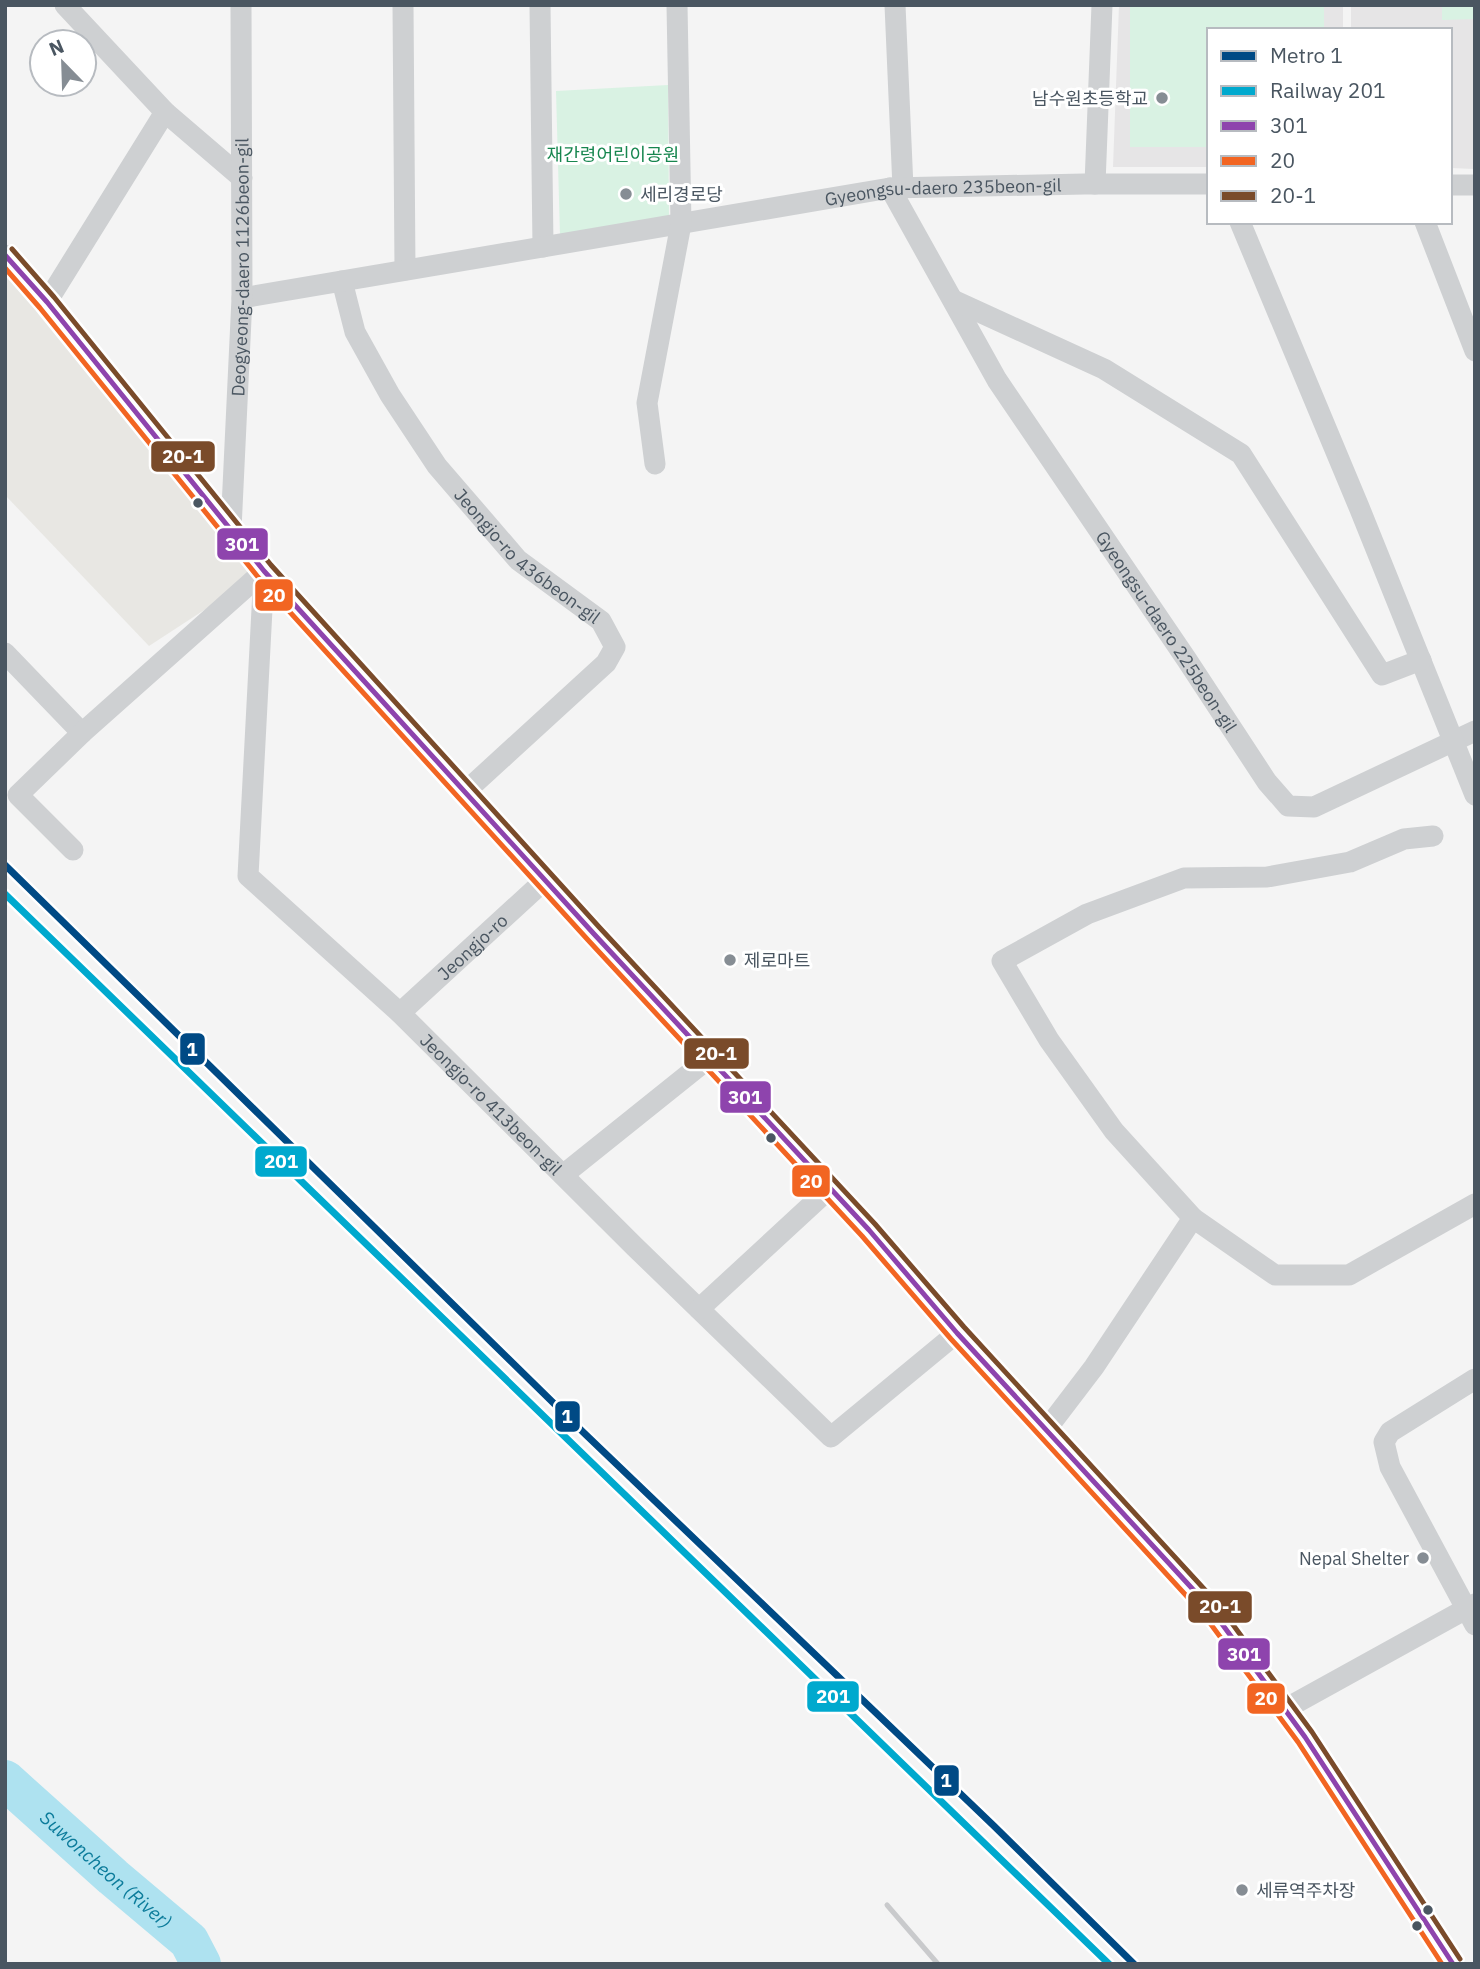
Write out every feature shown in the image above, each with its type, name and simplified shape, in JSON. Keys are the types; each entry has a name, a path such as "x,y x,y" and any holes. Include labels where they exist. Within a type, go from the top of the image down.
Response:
{"street":[{"path":"65,5 165,112 242,178"},
{"name":"Deogyeong-daero 1126beon-gil","path":"231,529 242,298 241,5"},
{"path":"403,5 405,270"},
{"path":"540,5 543,247"},
{"path":"655,464 648,403 681,223 677,5"},
{"path":"895,5 896,188"},
{"path":"1095,184 1102,5"},
{"path":"47,302 165,112"},
{"name":"Gyeongsu-daero 235beon-gil","path":"242,298 896,188 1207,184"},
{"path":"1452,185 1475,185"},
{"name":"Gyeongsu-daero 225beon-gil","path":"896,188 953,300 1012,402 1267,782 1288,806 1314,807 1475,731"},
{"path":"1241,224 1475,795"},
{"path":"1426,224 1475,351"},
{"path":"5,254 47,302 264,571 869,1230 957,1333 1211,1609 1305,1737 1453,1964"},
{"name":"Jeongjo-ro 436beon-gil","path":"342,281 355,332 390,395 437,466 518,560 601,621 615,647 606,663 465,792"},
{"path":"953,300 1104,369 1241,454 1382,675 1421,660"},
{"path":"73,850 18,795 82,733 264,571"},
{"name":"Jeongjo-ro 413beon-gil","path":"264,571 248,876 400,1013 831,1437 957,1333"},
{"path":"5,653 82,733"},
{"path":"1433,835 1404,839 1350,862 1268,877 1184,878 1087,914 1002,961 1049,1040 1114,1131 1193,1218 1275,1275 1349,1275 1475,1204"},
{"name":"Jeongjo-ro","path":"400,1013 545,880"},
{"path":"563,1175 709,1058"},
{"path":"699,1309 830,1188"},
{"path":"1046,1430 1094,1367 1193,1218"},
{"path":"1284,1709 1472,1613 1390,1467 1384,1442 1390,1432 1475,1379"}],"shaded area":[{"name":"남수원초등학교","path":"1119,5 1343,5 1343,28 1207,28 1207,167 1113,167"},
{"path":"1351,5 1475,5 1475,169 1452,168 1452,28 1351,28"},
{"path":"5,260 264,571 149,646 5,495"}],"green space":[{"name":"남수원초등학교","path":"1130,5 1324,5 1324,28 1207,28 1207,147 1130,147"},
{"path":"1442,5 1475,5 1475,19 1442,20"},
{"name":"재간령어린이공원","path":"668,85 669,217 560,236 556,91"}],"waterway":[{"name":"Suwoncheon (River)","path":"5,1780 189,1941 201,1964"}],"railway":[{"path":"887,1905 938,1964"}],"metro line":[{"name":"1","path":"5,865 583,1432 1134,1964"}],"rail line":[{"name":"201","path":"5,894 1109,1964"}],"transit line":[{"name":"20-1","path":"12,249 271,565 600,928 875,1224 964,1327 1217,1603 1312,1732 1460,1959"},
{"name":"301","path":"5,255 47,302 264,571 594,934 869,1230 957,1333 1211,1609 1305,1737 1453,1964"},
{"name":"20","path":"5,268 258,577 862,1236 951,1339 1204,1615 1298,1742 1442,1964"}],"place":[{"name":"남수원초등학교","path":"1162,98"},
{"name":"세리경로당","path":"626,194"},
{"name":"제로마트","path":"730,960"},
{"name":"Nepal Shelter","path":"1423,1558"},
{"name":"세류역주차장","path":"1242,1890"}]}
